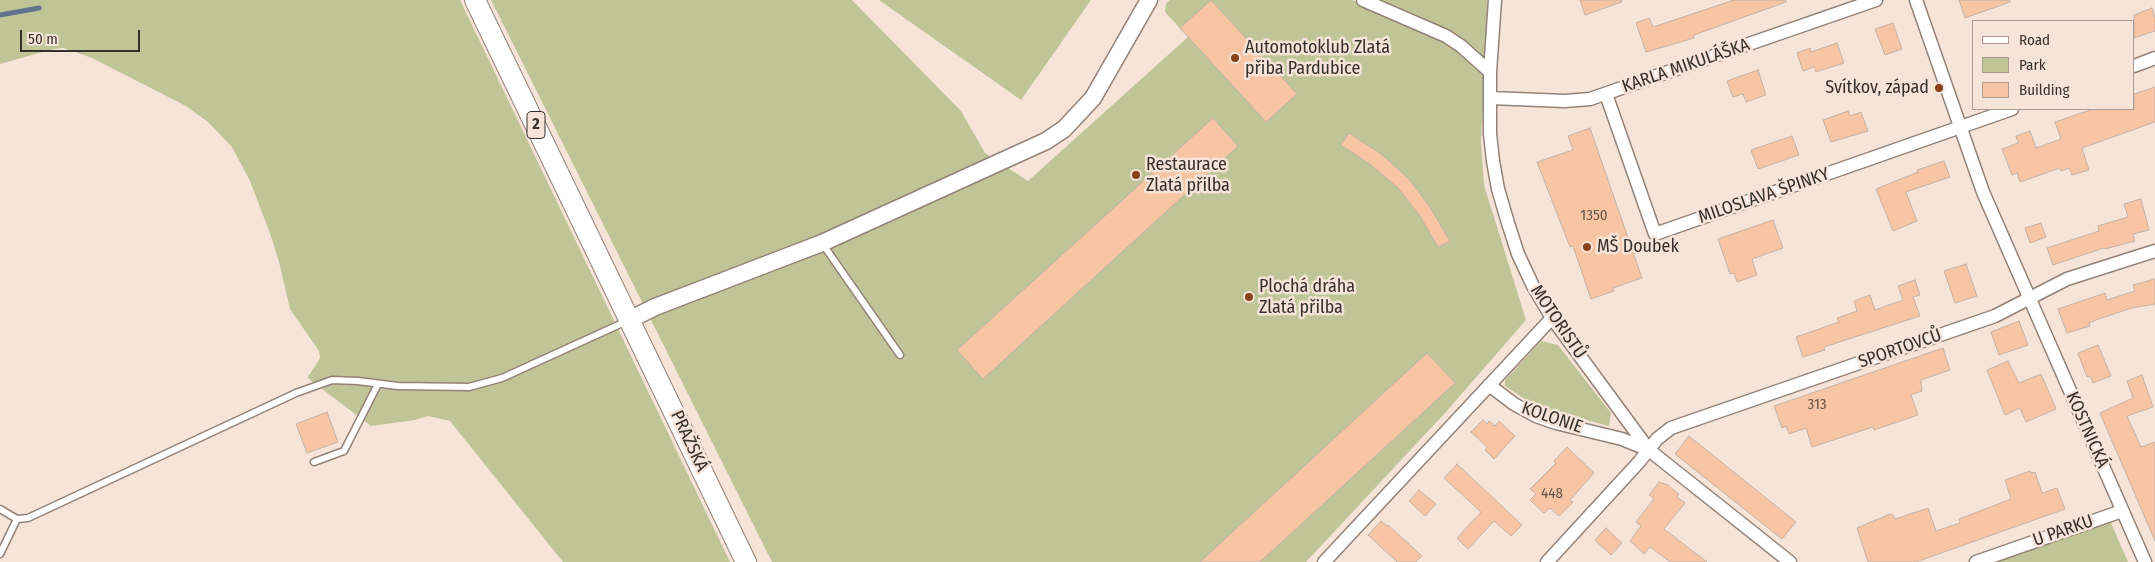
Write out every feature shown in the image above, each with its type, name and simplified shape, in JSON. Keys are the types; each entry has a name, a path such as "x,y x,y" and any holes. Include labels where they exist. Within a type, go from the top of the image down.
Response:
{"main road":[{"name":"2","path":"475,0 631,319"},
{"name":"PRAŽSKÁ","path":"631,319 746,562"}],"street":[{"path":"631,319 655,307 822,243 1028,150 1064,129 1093,98 1149,0"},
{"path":"1363,0 1446,36 1461,46 1490,72"},
{"name":"MOTORISTŮ","path":"1495,0 1490,72 1490,134 1498,189 1518,254 1533,286 1552,318 1649,450 1790,562"},
{"name":"KARLA MIKULÁŠKA","path":"1490,98 1579,101 1606,94 1876,0"},
{"name":"KOSTNICKÁ","path":"1916,0 1983,192 2144,562"},
{"path":"2135,66 2155,58"},
{"name":"MILOSLAVA ŠPINKY","path":"1606,94 1655,234 2009,110"},
{"name":"SPORTOVCŮ","path":"1649,450 1656,439 1671,428 1986,319 2068,279 2155,252"},
{"path":"1324,562 1552,318"},
{"name":"KOLONIE","path":"1489,385 1514,404 1536,416 1556,423 1622,439 1649,450"},
{"path":"1547,562 1649,450"},
{"name":"U PARKU","path":"1976,562 2122,511"}],"lane":[{"path":"822,243 900,355"},
{"path":"0,509 17,519 28,518 296,392 332,380 441,388 469,387 488,383 631,319"},
{"path":"314,462 344,451 378,384"},
{"path":"0,554 17,519"}],"green space":[{"path":"0,0 460,0 730,562 563,562 450,421 428,416 415,420 371,426 309,379 308,377 320,358 319,351 290,309 271,236 250,181 232,147 208,122 186,106 92,58 64,48 53,49 0,64"},
{"path":"491,0 852,0 961,111 985,153 1028,181 1188,37 1165,12 1166,4 1170,0 1352,0 1361,4 1364,0 1488,0 1481,142 1484,185 1526,320 1445,413 1306,562 772,562"},
{"path":"879,0 1091,0 1021,100"},
{"path":"1541,341 1558,345 1611,413 1609,426 1548,410 1528,401 1505,386 1505,380"},
{"path":"2099,523 2111,523 2128,562 1989,562"}],"building":[{"path":"1211,0 1297,94 1266,122 1180,28"},
{"path":"1580,0 1621,0 1622,2 1585,15"},
{"path":"1734,0 1786,0 1786,2 1694,35 1694,38 1646,52 1636,23 1649,18 1653,27"},
{"path":"1959,0 2010,0 2010,2 1965,18"},
{"path":"2152,8 2155,18 2155,31 2135,38 2134,15"},
{"path":"1893,23 1902,49 1885,55 1875,29"},
{"path":"1837,43 1844,63 1816,72 1814,67 1803,71 1797,53 1810,48 1811,52"},
{"path":"1758,70 1766,95 1746,102 1743,94 1733,97 1727,81"},
{"path":"2155,87 2155,122 2082,148 2089,170 2072,175 2069,168 2061,171 2060,168 2020,182 2017,173 2012,175 2002,149 2018,143 2016,136 2030,131 2036,148 2061,139 2055,122 2090,110 2135,110 2135,94"},
{"path":"1848,111 1850,116 1861,112 1868,131 1831,142 1823,120"},
{"path":"1213,118 1238,146 983,379 957,350"},
{"path":"1590,128 1642,278 1613,288 1614,291 1591,299 1573,246 1570,247 1537,162 1573,150 1568,136"},
{"path":"1349,133 1381,154 1408,178 1430,207 1450,241 1438,247 1420,216 1398,188 1371,165 1341,145"},
{"path":"1792,136 1799,155 1758,169 1751,150"},
{"path":"1944,161 1950,177 1906,192 1917,221 1893,231 1876,189 1918,172 1917,170"},
{"path":"2141,199 2149,230 2133,234 2135,241 2104,248 2053,265 2047,248 2099,231 2098,226 2128,217 2124,204"},
{"path":"1773,220 1783,248 1752,259 1757,275 1737,282 1734,273 1730,274 1718,239"},
{"path":"2041,223 2046,237 2030,243 2025,228"},
{"path":"1966,264 1977,296 1955,303 1944,271"},
{"path":"2155,279 2155,304 2132,308 2089,323 2090,326 2067,333 2058,309 2105,293 2107,300 2135,291 2133,285"},
{"path":"1915,280 1920,295 1913,297 1920,316 1824,347 1825,350 1803,357 1796,337 1839,322 1837,318 1857,311 1854,301 1870,295 1875,310 1903,300 1898,286"},
{"path":"2019,321 2028,345 1999,355 1991,332"},
{"path":"2098,345 2111,376 2093,383 2090,376 2087,377 2078,353"},
{"path":"1943,348 1950,370 1921,380 1922,391 1911,395 1918,415 1874,430 1873,427 1812,447 1806,428 1789,434 1786,426 1782,428 1774,406"},
{"path":"1427,353 1455,383 1260,562 1200,562"},
{"path":"2008,361 2019,383 2041,374 2056,409 2026,422 2020,408 2005,415 1987,370"},
{"path":"2142,375 2153,407 2127,416 2141,447 2155,442 2155,541 2100,413 2133,398 2127,381"},
{"path":"327,412 338,442 307,453 296,424"},
{"path":"1483,420 1487,424 1489,421 1495,426 1499,421 1515,436 1494,459 1485,450 1487,447 1471,432"},
{"path":"1689,436 1796,522 1782,539 1675,454"},
{"path":"1567,447 1594,473 1570,500 1573,502 1559,516 1550,508 1544,513 1530,500 1536,494 1530,489 1556,463 1554,461"},
{"path":"1457,464 1522,525 1511,536 1494,521 1468,549 1457,538 1481,512 1444,478"},
{"path":"2030,471 2031,473 2035,472 2042,493 2057,488 2065,509 1916,562 1868,562 1857,528 1890,514 1895,519 1928,508 1936,531 1960,523 1959,519 2011,499 2005,480"},
{"path":"1659,482 1668,485 1679,494 1677,497 1685,503 1664,529 1707,562 1670,562 1650,547 1644,554 1630,541 1641,526 1636,522 1654,499 1649,495"},
{"path":"1419,490 1436,504 1425,516 1409,501"},
{"path":"1381,521 1388,525 1422,556 1416,562 1397,562 1368,535"},
{"path":"1606,528 1622,543 1611,555 1595,540"}],"waterway":[{"path":"0,15 39,8"}],"place":[{"name":"Automotoklub Zlatá přiba Pardubice","path":"1235,58"},
{"name":"Svítkov, západ","path":"1939,88"},
{"name":"Restaurace Zlatá přilba","path":"1136,175"},
{"name":"MŠ Doubek","path":"1587,247"},
{"name":"Plochá dráha Zlatá přilba","path":"1249,297"}]}
